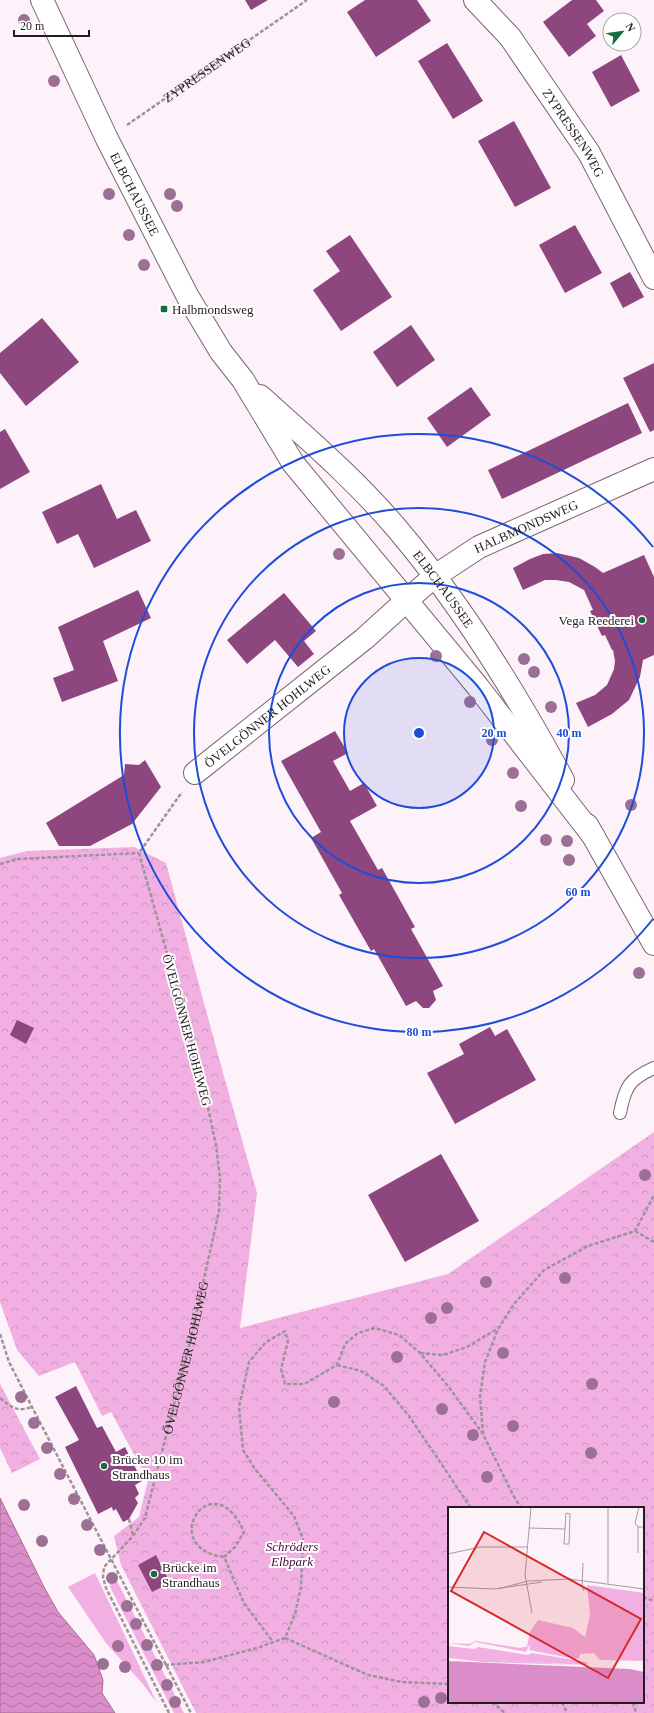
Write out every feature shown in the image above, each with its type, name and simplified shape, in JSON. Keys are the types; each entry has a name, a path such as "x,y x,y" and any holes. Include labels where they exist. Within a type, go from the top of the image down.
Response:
{"main road":[{"name":"ELBCHAUSSEE","path":"42,0 107,139 188,297 221,352 243,380 293,463 478,687 594,837"},
{"name":"ZYPRESSENWEG","path":"475,0 510,38 589,153 654,278"},
{"name":"ELBCHAUSSEE","path":"243,380 315,445 365,494 399,531 435,576 473,629 514,692 654,944"},
{"name":"HALBMONDSWEG","path":"407,600 435,576 457,561 495,540 654,469"},
{"name":"ÖVELGÖNNER HOHLWEG","path":"195,773 364,639 407,600"}],"lane":[{"path":"620,1113 624,1092 631,1080 654,1068"}],"path":[{"name":"ZYPRESSENWEG","path":"107,139 307,0"},
{"name":"ÖVELGÖNNER HOHLWEG","path":"111,1558 134,1536 145,1518 192,1338 219,1211 220,1178 216,1145 201,1075 139,853 195,773"},
{"path":"0,864 18,859 139,853"},
{"path":"483,1434 480,1396 485,1362 498,1329 514,1304 544,1270 588,1246 635,1231 654,1195"},
{"path":"635,1231 654,1242"},
{"path":"285,1638 295,1614 301,1587 303,1539 294,1516 254,1469 243,1450 239,1407 249,1362 266,1342 285,1331 288,1341 281,1369 285,1384 304,1384 336,1365 345,1344 358,1332 375,1328 399,1335 420,1353 448,1386 483,1434 520,1507"},
{"path":"420,1353 443,1355 467,1347 498,1329"},
{"path":"0,1334 9,1362 191,1713"},
{"path":"336,1365 361,1371 384,1386 409,1416 470,1507"},
{"path":"0,1398 11,1407 22,1410 32,1407"},
{"path":"216,1504 228,1508 239,1519 244,1532 235,1547 224,1556 211,1555 199,1548 191,1531 194,1516 202,1507 216,1504"},
{"path":"129,1519 134,1536"},
{"path":"224,1556 244,1603 273,1642"},
{"path":"111,1558 104,1567 103,1577 106,1588 168,1713"},
{"path":"644,1597 654,1601"},
{"path":"165,1665 204,1662 285,1638 368,1676 402,1682 448,1684"},
{"path":"493,1703 505,1713"},
{"path":"562,1703 567,1713"},
{"path":"633,1703 636,1713"}],"green space":[{"name":"Schröders Elbpark","path":"134,847 166,863 257,1193 240,1328 448,1274 654,1132 654,1713 196,1713 121,1565 114,1536 139,1517 148,1480 111,1412 102,1416 75,1362 39,1376 17,1350 0,1302 0,858 27,851"},
{"path":"0,1384 40,1459 12,1473 0,1448"},
{"path":"95,1573 157,1703 142,1683 106,1643 68,1587"},
{"path":"113,1573 184,1713 174,1713 110,1587 109,1576"}],"water":[{"path":"0,1498 58,1612 94,1655 103,1680 102,1693 115,1713 0,1713"}],"building":[{"path":"245,0 268,0 251,10"},
{"path":"365,0 417,0 431,21 376,57 347,12"},
{"path":"572,0 596,0 604,11 587,24 596,36 569,57 543,22"},
{"path":"447,43 483,101 453,119 418,61"},
{"path":"621,55 640,91 611,107 592,72"},
{"path":"514,121 551,188 515,207 478,141"},
{"path":"575,225 602,273 565,293 539,245"},
{"path":"350,235 392,297 341,331 313,290 340,271 326,251"},
{"path":"630,272 644,297 623,308 610,283"},
{"path":"42,318 79,362 26,406 0,373 0,353"},
{"path":"411,325 435,360 397,387 373,352"},
{"path":"654,363 654,430 650,432 623,378"},
{"path":"471,387 491,415 447,447 427,418"},
{"path":"628,403 642,433 502,499 488,470"},
{"path":"5,429 30,472 0,489 0,432"},
{"path":"101,484 117,519 136,510 151,541 94,568 78,534 57,544 42,512"},
{"path":"557,553 579,558 603,573 644,555 654,577 654,655 643,660 640,677 629,700 612,714 588,727 576,703 595,695 607,685 614,669 615,661 613,650 605,635 602,636 590,611 593,610 584,590 569,582 545,580 523,590 513,568 543,554"},
{"path":"138,590 151,618 103,641 118,681 62,702 53,678 74,670 58,627"},
{"path":"284,593 316,631 304,641 314,654 298,667 275,640 247,664 227,640"},
{"path":"335,731 348,753 333,761 350,791 364,783 377,806 350,821 378,870 382,868 415,927 411,929 443,986 433,991 436,1000 429,1008 423,1008 416,1001 406,1006 374,949 371,951 339,895 342,893 311,838 321,832 281,761"},
{"path":"145,760 161,787 132,824 90,846 59,846 46,823 124,775 125,764 139,765"},
{"path":"17,1020 34,1028 26,1044 10,1035"},
{"path":"490,1027 495,1036 507,1029 536,1080 455,1124 427,1073 464,1054 459,1044"},
{"path":"441,1154 479,1221 405,1262 368,1195"},
{"name":"Brücke 10 im Strandhaus","path":"76,1386 97,1428 102,1426 116,1452 125,1447 142,1481 135,1485 139,1494 135,1498 138,1503 129,1519 123,1522 116,1509 113,1511 112,1507 98,1514 65,1447 79,1440 55,1397"},
{"name":"Brücke im Strandhaus","path":"156,1555 170,1583 152,1592 138,1565"}],"place":[{"name":"Halbmondsweg","path":"164,309"},
{"name":"Vega Reederei","path":"642,620"},
{"name":"Brücke 10 im Strandhaus","path":"104,1466"},
{"name":"Brücke im Strandhaus","path":"154,1574"}]}
